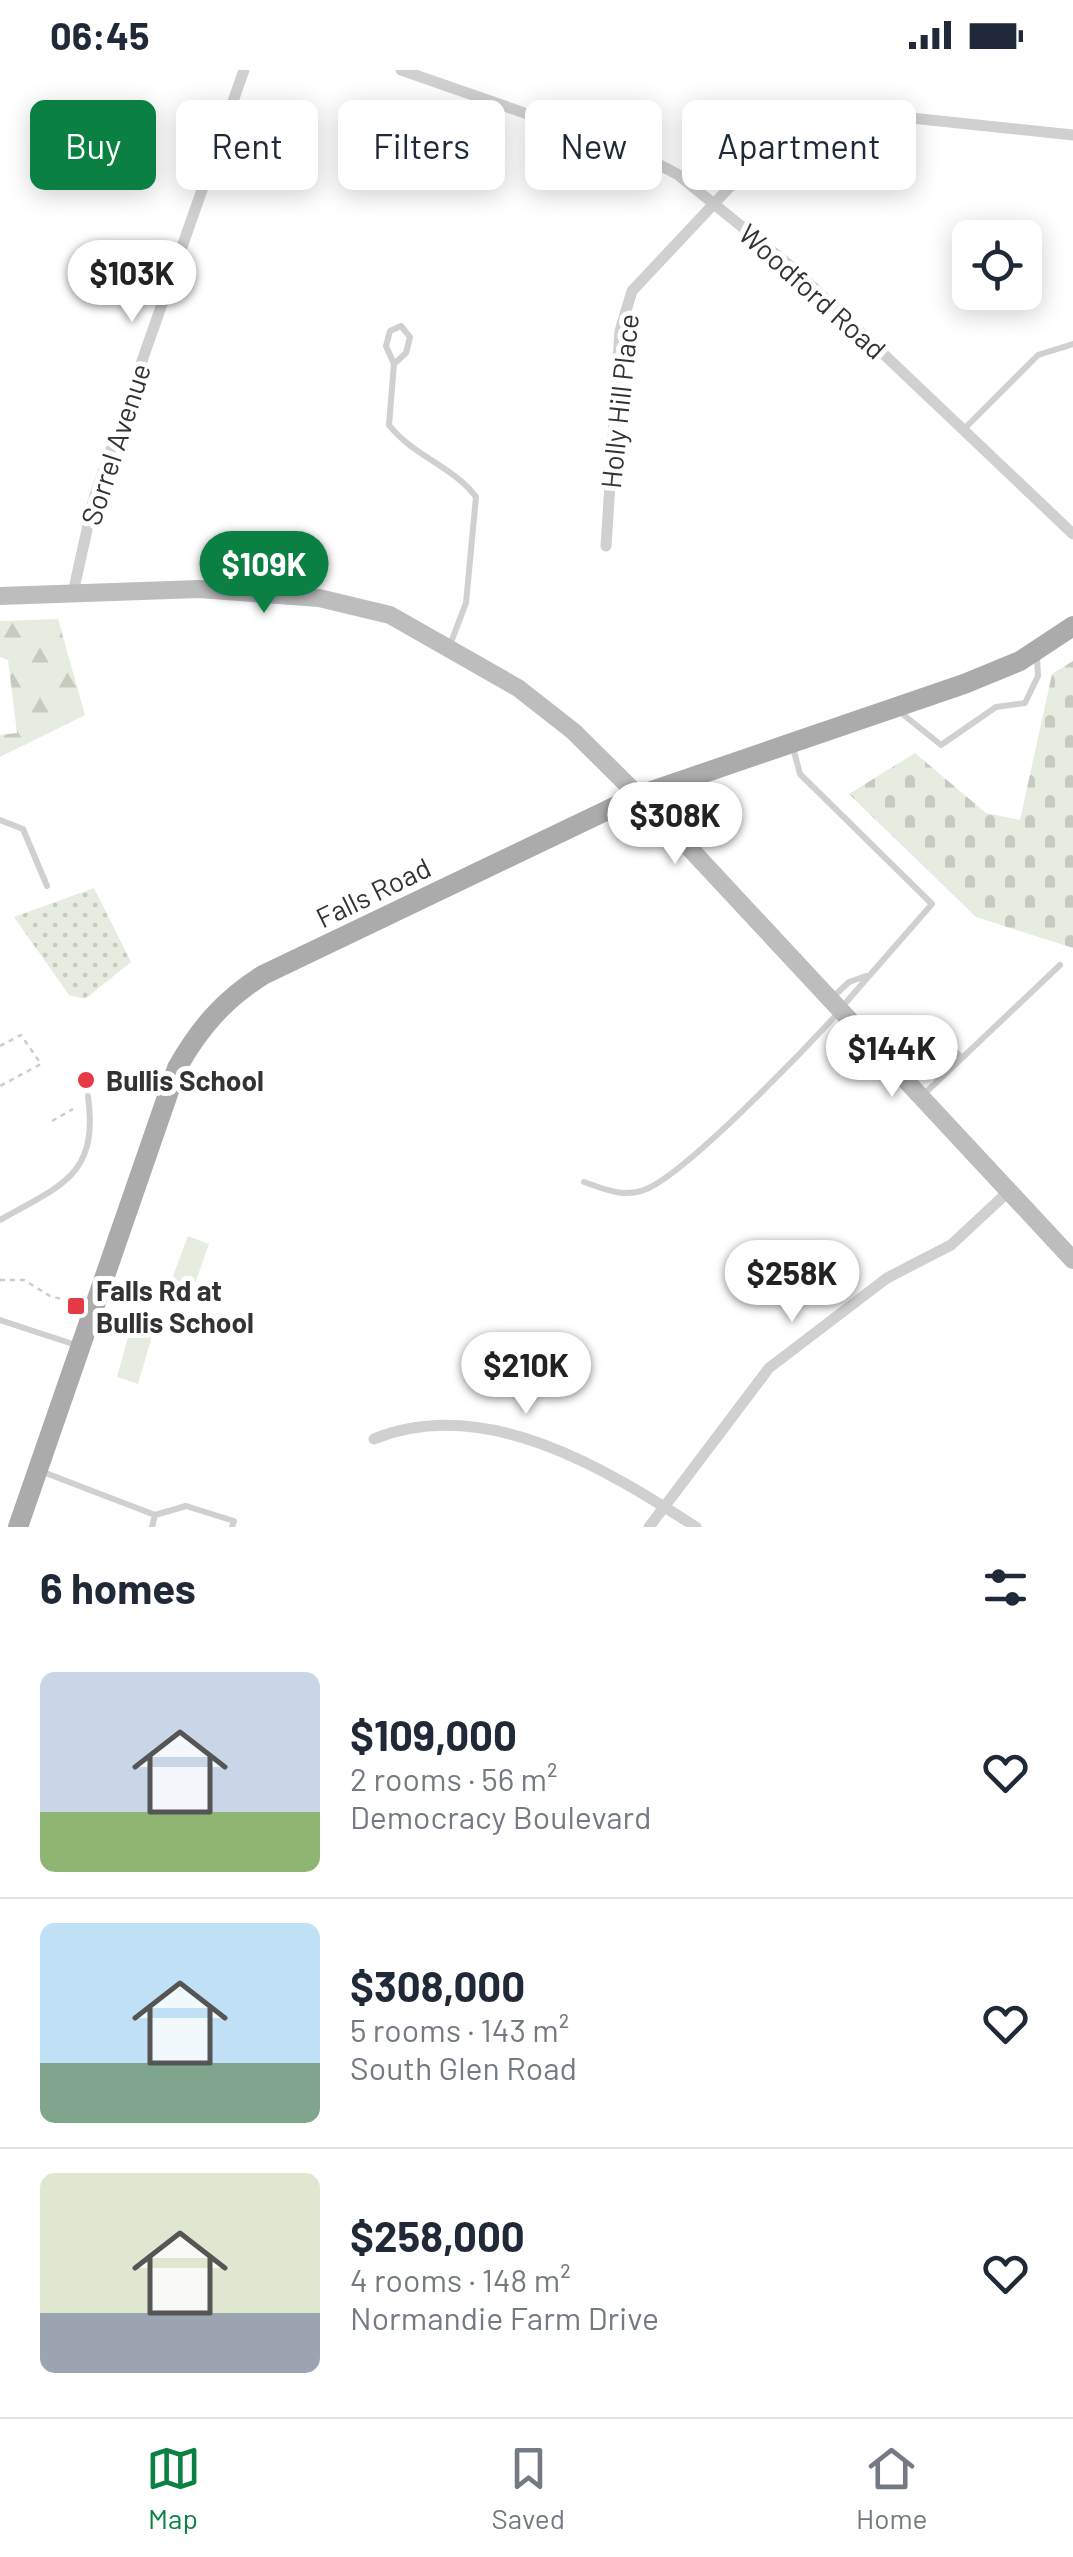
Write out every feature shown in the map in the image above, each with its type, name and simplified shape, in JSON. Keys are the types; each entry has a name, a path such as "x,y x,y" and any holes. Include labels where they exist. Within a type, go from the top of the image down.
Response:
{"main road":[{"path":"0,596 199,589 320,598 390,615 518,688 573,731 637,796 1073,1260"},
{"name":"Falls Road","path":"18,1527 177,1068 196,1034 229,997 263,976 637,796 964,684 1036,651 1073,626"}],"street":[{"name":"Sorrel Avenue","path":"74,593 94,498 244,70"},
{"name":"Woodford Road","path":"400,70 438,76 631,150 676,174 794,268 1073,534"},
{"name":"Holly Hill Place","path":"606,546 620,331 632,291 787,126 873,114 1073,135"},
{"path":"650,1527 662,1505 769,1368 886,1278 951,1245 1008,1192"},
{"path":"374,1439 396,1430 433,1426 510,1434 583,1459 696,1527"}],"lane":[{"path":"394,364 406,353 410,337 402,326 390,331 386,346 394,364 389,425 404,444 466,483 476,497 466,603 450,646"},
{"path":"962,431 1038,354 1073,344"},
{"path":"896,708 942,745 996,708 1025,703 1038,676 1036,651"},
{"path":"584,1182 626,1195 648,1190 680,1166 867,976 932,904 800,774 792,743"},
{"path":"0,820 23,829 47,886"},
{"path":"921,1096 1060,965"},
{"path":"837,1006 849,982 867,976"},
{"path":"943,1076 921,1051 916,1039 924,1030 936,1034 962,1058"},
{"path":"0,1220 76,1173 91,1139 88,1096"},
{"path":"0,1320 78,1346"},
{"path":"37,1470 155,1515 186,1506 234,1521 232,1527"},
{"path":"152,1527 155,1515"}],"path":[{"path":"0,1046 21,1035 42,1064 0,1086"},
{"path":"52,1121 73,1109"},
{"path":"0,1280 24,1280 50,1296 91,1308"}],"green space":[{"path":"58,619 85,715 0,757 0,735 17,733 8,660 0,657 0,621"},
{"path":"1073,661 1073,948 976,917 849,794 915,753 986,813 1020,820 1052,674"},
{"path":"94,888 131,962 85,999 69,995 14,917"},
{"path":"188,1236 209,1244 192,1292 170,1284"},
{"path":"130,1330 152,1336 138,1384 117,1377"}],"place":[{"name":"Bullis School","path":"86,1080"},
{"name":"Falls Rd at Bullis School","path":"76,1306"}]}
